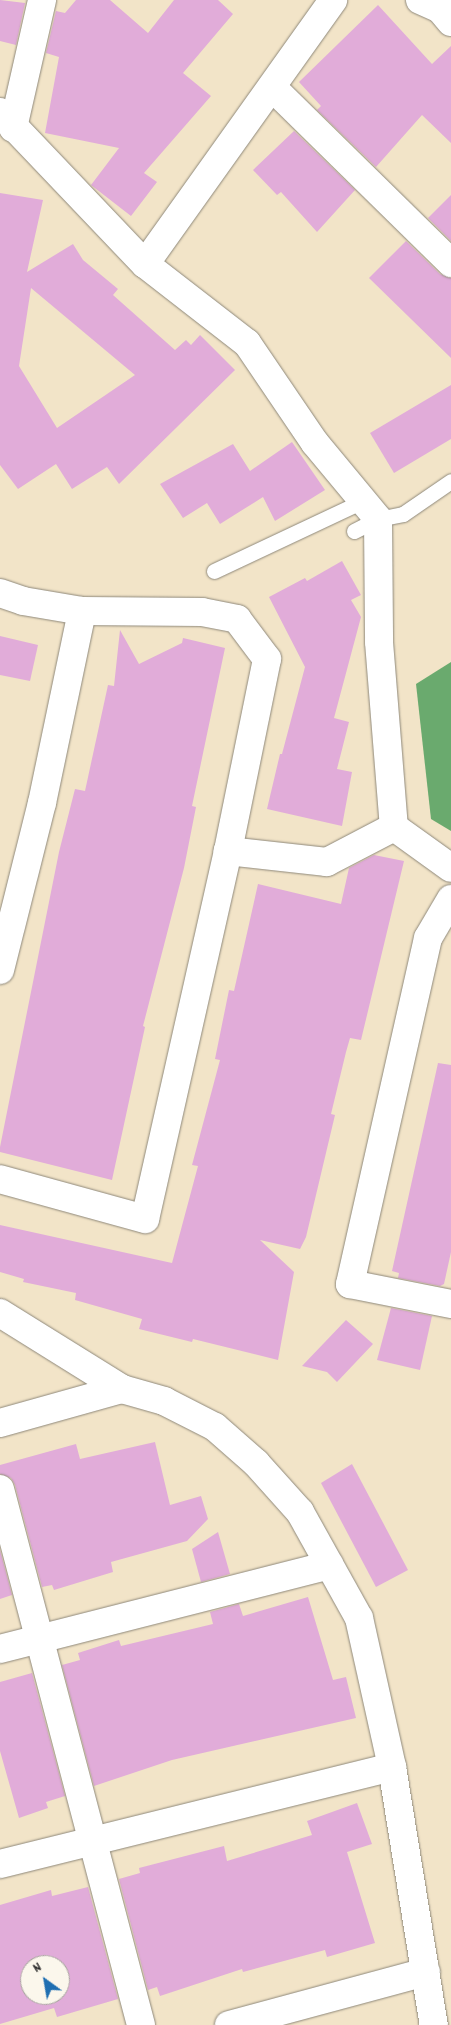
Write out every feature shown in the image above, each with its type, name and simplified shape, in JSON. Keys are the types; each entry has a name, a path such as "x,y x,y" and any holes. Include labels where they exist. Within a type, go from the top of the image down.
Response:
{"street":[{"path":"42,0 6,120 145,264 247,343 315,443 371,510 379,642 394,827 451,868"},
{"path":"145,264 273,88 333,0"},
{"path":"273,88 451,263"},
{"path":"0,593 23,601 82,611 202,612 237,619 266,659 228,851 145,1219 0,1179"},
{"path":"0,970 42,803 82,611"},
{"path":"228,851 327,862 394,827"},
{"path":"451,899 428,938 350,1284 451,1304"},
{"path":"0,1314 122,1389 164,1401 214,1427 256,1463 300,1512 359,1618 392,1767 434,2025"},
{"path":"0,1424 122,1389"},
{"path":"0,1489 38,1639 94,1838 141,2025"},
{"path":"0,1649 329,1565"},
{"path":"0,1864 94,1838 392,1767"},
{"path":"235,2024 426,1972"}],"lane":[{"path":"214,570 371,510 403,514 451,481"},
{"path":"354,531 371,510"}],"green space":[{"path":"451,662 451,831 431,819 416,684"}],"building":[{"path":"0,0 25,3 16,45 0,41"},
{"path":"76,0 110,0 148,33 174,0 218,0 233,14 183,73 211,96 144,173 157,182 131,216 91,185 119,148 45,133 59,57 46,53 56,11 65,13"},
{"path":"378,5 432,64 451,46 451,143 422,115 376,167 317,110 321,106 299,82"},
{"path":"294,131 355,190 317,232 281,192 277,195 253,170"},
{"path":"0,193 43,200 27,272 73,244 83,260 118,289 113,295 175,350 186,340 191,345 200,335 235,370 119,484 107,467 72,489 56,464 18,489 0,465","holes":["31,288 135,375 57,428 19,366"]},
{"path":"451,195 451,241 428,218"},
{"path":"406,241 440,274 451,278 451,358 369,278"},
{"path":"451,385 451,439 394,473 370,433"},
{"path":"292,442 325,490 275,521 263,497 220,524 207,503 183,518 160,484 233,444 250,471"},
{"path":"342,561 361,595 351,600 361,617 334,718 349,722 337,769 352,772 342,826 267,809 280,754 282,754 305,667 269,597 305,578 307,581"},
{"path":"120,630 139,664 182,643 183,638 225,648 192,806 196,807 184,868 143,1026 145,1027 112,1180 0,1152 0,1147 59,852 75,789 85,791 108,685 114,686"},
{"path":"0,636 38,645 30,681 0,675"},
{"path":"374,855 404,861 361,1040 350,1038 346,1052 331,1114 335,1115 306,1237 300,1249 260,1240 294,1272 278,1360 193,1339 192,1342 139,1329 142,1319 75,1300 76,1293 23,1282 24,1279 0,1272 0,1225 172,1263 198,1166 192,1165 220,1060 215,1059 229,990 234,991 258,884 341,904 349,868"},
{"path":"438,1063 451,1065 451,1252 444,1284 440,1286 398,1278 399,1273 392,1271"},
{"path":"391,1308 432,1316 420,1370 377,1360"},
{"path":"346,1320 373,1344 337,1382 327,1372 302,1366"},
{"path":"155,1442 170,1505 201,1496 208,1519 187,1541 111,1562 113,1572 54,1590 52,1585 42,1587 15,1485 11,1478 0,1474 0,1465 76,1444 80,1459"},
{"path":"352,1464 408,1570 376,1587 321,1483"},
{"path":"218,1532 230,1574 201,1582 192,1549"},
{"path":"0,1550 12,1595 0,1599"},
{"path":"308,1597 333,1680 346,1677 356,1718 172,1760 94,1786 62,1665 80,1660 78,1653 119,1640 121,1646 213,1624 210,1612 239,1604 243,1616"},
{"path":"32,1673 65,1796 46,1802 48,1808 19,1818 0,1751 0,1682"},
{"path":"357,1803 372,1844 347,1852 375,1943 327,1957 325,1950 243,1972 242,1969 160,1996 157,1987 148,1990 119,1879 140,1873 139,1868 224,1846 227,1861 312,1835 307,1821"},
{"path":"88,1887 118,1999 57,2017 54,2008 0,2024 0,1905 51,1890 52,1896"}]}
